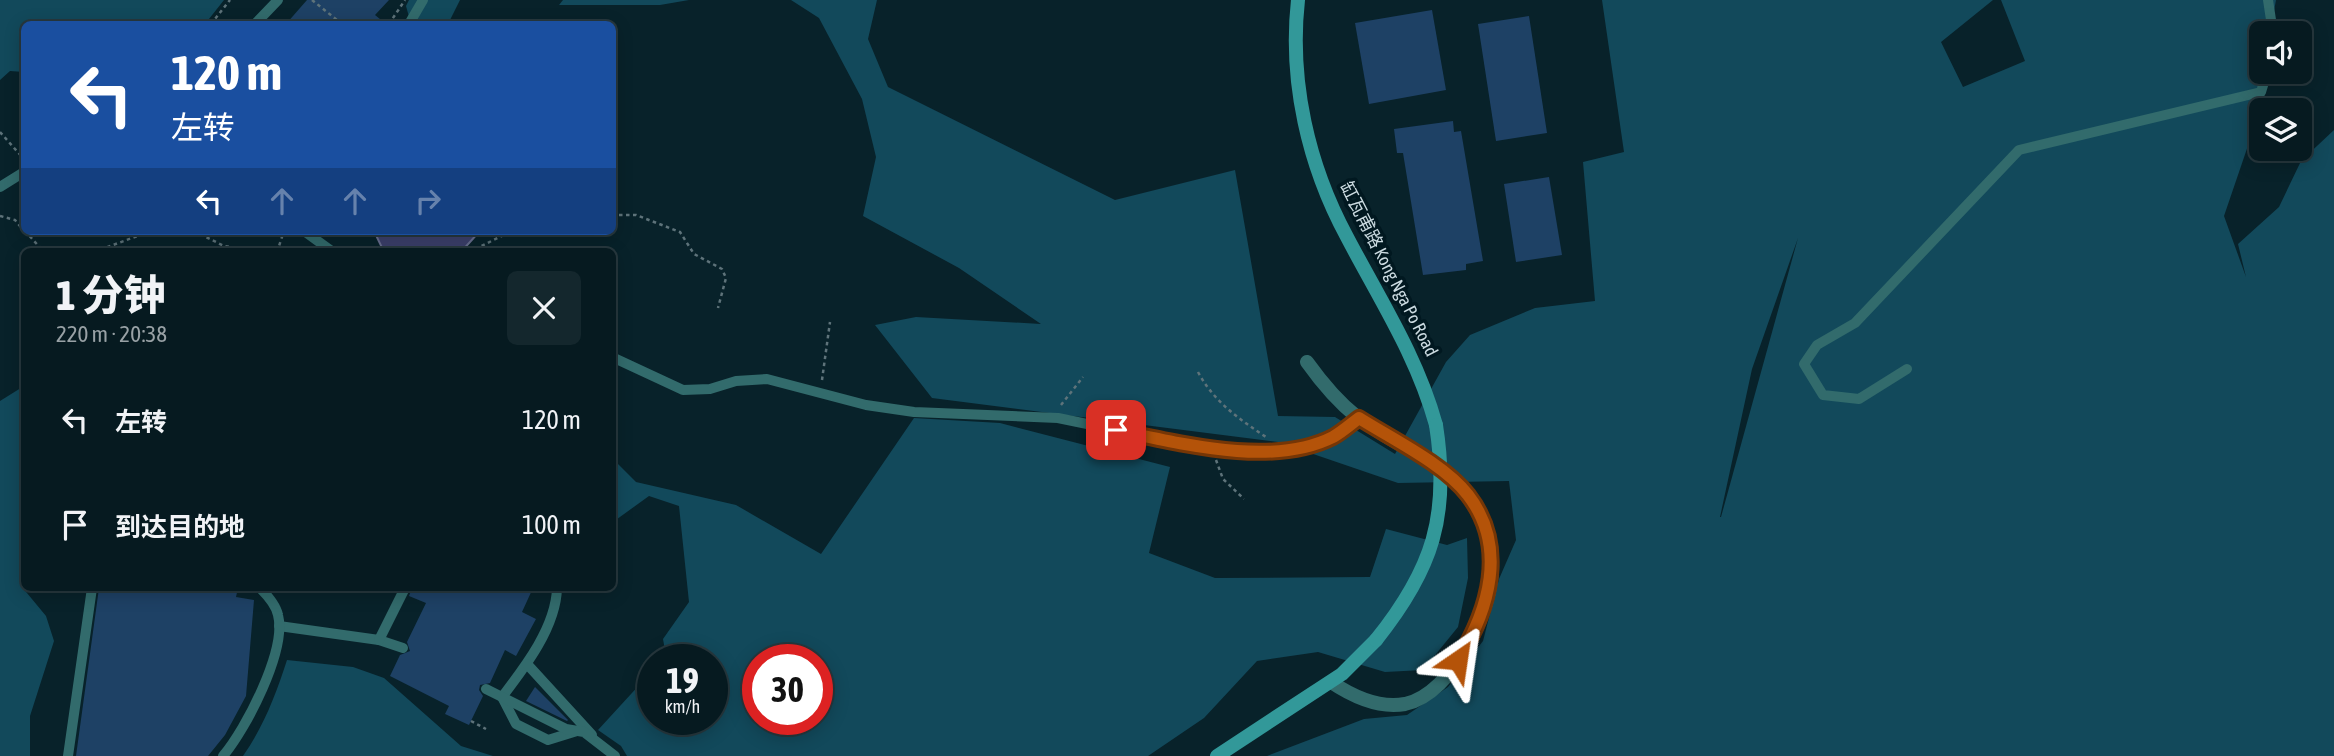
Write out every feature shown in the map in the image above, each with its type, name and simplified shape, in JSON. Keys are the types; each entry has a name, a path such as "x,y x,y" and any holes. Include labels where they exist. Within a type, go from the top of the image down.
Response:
{"street":[{"name":"缸瓦甫路 Kong Nga Po Road","path":"1217,756 1331,682 1376,640 1403,606 1432,547 1442,492 1436,425 1419,370 1346,236 1314,157 1298,78 1295,30 1297,0"},
{"path":"1307,362 1337,399 1359,418 1451,479 1468,495 1487,536 1493,563 1487,600 1476,632 1458,660 1421,698 1405,704 1380,704 1358,698 1331,682"}],"lane":[{"path":"258,21 278,0"},
{"path":"411,21 423,0"},
{"path":"2268,0 2271,21"},
{"path":"1907,369 1859,399 1823,395 1804,364 1817,345 1854,323 2019,150 2261,92 2263,84"},
{"path":"0,187 21,174"},
{"path":"310,235 327,248"},
{"path":"616,359 684,390 709,389 736,381 767,379 866,405 914,412 1058,418 1258,452 1286,451 1333,437 1359,418"},
{"path":"68,756 92,591"},
{"path":"223,756 251,710 272,661 279,626 278,612 262,591"},
{"path":"379,640 403,591"},
{"path":"502,697 527,664 551,613 556,591"},
{"path":"279,626 379,640 404,648"},
{"path":"527,664 594,738 615,756"},
{"path":"486,689 566,729 594,738"},
{"path":"502,697 516,724 548,740 577,731"}],"path":[{"path":"213,21 230,0"},
{"path":"313,0 338,21"},
{"path":"391,21 405,0"},
{"path":"0,132 21,156"},
{"path":"616,215 636,215 680,233 694,254 722,269 726,278 718,308"},
{"path":"0,216 15,220 21,227"},
{"path":"29,235 40,248"},
{"path":"105,248 140,235"},
{"path":"202,235 224,246 238,248"},
{"path":"478,248 504,235"},
{"path":"823,373 830,322"},
{"path":"1198,372 1208,391 1233,415 1286,451"},
{"path":"1058,410 1083,377"},
{"path":"1217,446 1216,465 1223,480 1244,499"},
{"path":"471,722 486,729"}],"shaded area":[{"path":"0,0 224,0 207,21 21,21 21,72 10,71 0,80"},
{"path":"409,0 460,0 450,21 410,21 406,6"},
{"path":"563,0 689,0 660,5 559,5"},
{"path":"791,0 877,0 868,39 888,87 1115,200 1235,170 1278,416 1335,417 1395,454 1446,362 1470,335 1535,308 1595,301 1583,162 1624,152 1602,0 1993,0 1941,42 1963,87 2025,61 2001,0 2276,0 2272,21 2249,21 2249,84 2261,84 2259,98 2249,98 2249,143 2224,216 2246,277 2238,244 2279,207 2301,161 2312,161 2312,151 2334,130 2334,756 1267,756 1364,719 1407,715 1448,687 1483,641 1499,579 1516,540 1509,481 1398,483 1278,442 932,398 875,325 916,317 1041,324 959,268 863,216 876,157 862,99 819,18","holes":["1798,238 1721,517 1752,369"]},
{"path":"376,235 476,235 465,248 382,248"},
{"path":"21,388 21,591 25,591 46,616 54,641 30,716 30,756 0,756 0,401"},
{"path":"914,418 1000,423 1170,467 1149,553 1215,578 1370,577 1386,529 1447,545 1467,538 1468,578 1458,627 1423,670 1385,672 1318,652 1257,661 1204,718 1148,756 627,756 621,746 598,730 637,687 637,735 728,735 728,644 664,644 663,639 689,602 679,506 649,496 616,520 616,462 636,482 736,505 821,554"},
{"path":"287,660 353,667 384,678 461,746 493,756 243,756 269,710"}],"building":[{"path":"307,0 389,0 375,15 382,21 289,21"},
{"path":"1432,10 1446,90 1369,104 1355,23"},
{"path":"1529,16 1547,133 1496,141 1478,24"},
{"path":"1453,121 1454,132 1461,131 1483,261 1466,264 1466,270 1423,275 1403,153 1397,153 1394,129"},
{"path":"1549,177 1562,255 1516,262 1504,184"},
{"path":"99,591 237,591 236,597 254,600 246,696 225,735 208,756 76,756"},
{"path":"411,591 532,591 522,612 536,619 516,656 505,650 490,683 480,685 479,690 483,696 469,725 445,714 449,706 390,676 400,655 410,651 407,642 426,603 409,596"},
{"path":"535,687 568,720 567,721 526,701"}],"route":[{"path":"1116,430 1166,440 1258,452 1286,451 1333,437 1359,418 1423,460 1451,479 1468,495 1487,536 1493,563 1487,600 1476,632 1458,660"}]}
